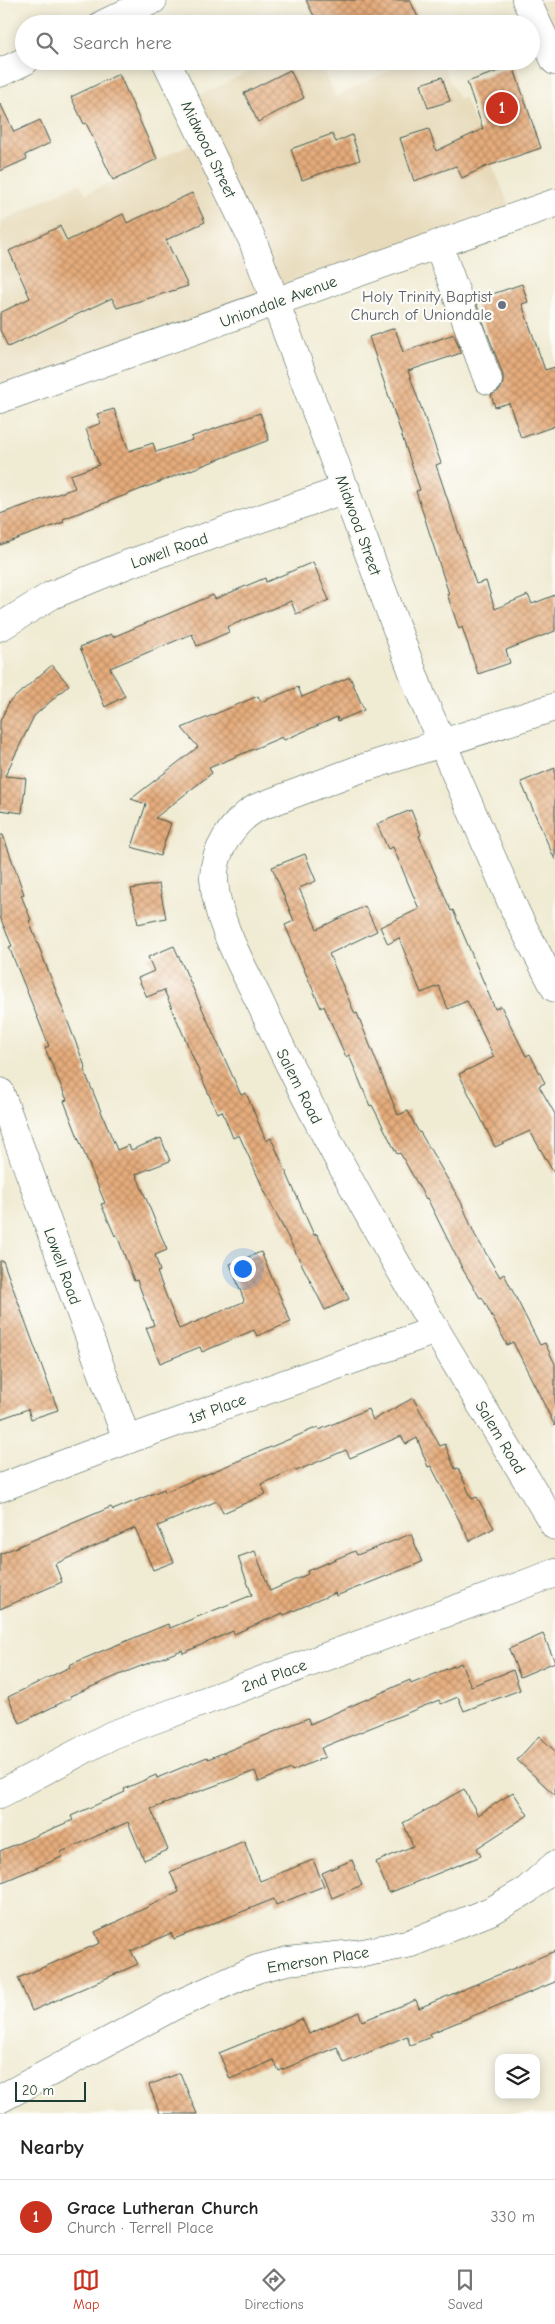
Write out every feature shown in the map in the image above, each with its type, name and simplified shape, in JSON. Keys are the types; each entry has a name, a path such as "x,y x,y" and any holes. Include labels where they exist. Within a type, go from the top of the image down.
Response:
{"street":[{"path":"526,0 533,15"},
{"path":"126,15 144,8"},
{"path":"540,29 555,61"},
{"path":"0,73 15,66"},
{"name":"Midwood Street","path":"170,70 252,239 277,302 422,697 517,915 555,988"},
{"name":"Uniondale Avenue","path":"0,399 555,203"},
{"path":"438,244 488,380"},
{"name":"Lowell Road","path":"0,628 52,595 120,568 346,489"},
{"name":"Salem Road","path":"555,707 357,770 256,808 245,815 225,840 221,847 214,878 221,917 288,1063 349,1182 555,1526"},
{"name":"Lowell Road","path":"0,1092 126,1440"},
{"name":"1st Place","path":"0,1488 126,1440 436,1330"},
{"name":"2nd Place","path":"0,1794 112,1734 555,1573"},
{"name":"Emerson Place","path":"0,2099 174,2006 257,1969 287,1961 363,1953 410,1944 493,1910 527,1890 555,1865"}],"shaded area":[{"path":"526,0 555,0 555,61 540,29 540,15 533,15"},
{"path":"252,70 323,70 336,97 390,70 444,70 459,99 464,97 514,217 0,399 0,222 80,183 86,194 203,138 186,102"}],"building":[{"path":"306,0 410,0 417,15 314,15"},
{"path":"290,70 304,98 258,122 244,93"},
{"path":"502,70 514,70 541,148 485,167 462,178 456,166 414,181 400,138 429,129 436,151 483,129 467,82"},
{"path":"119,74 157,159 113,180 86,123 84,124 71,97"},
{"path":"442,77 450,101 428,108 421,84"},
{"path":"0,103 14,132 40,120 50,143 25,155 27,159 0,171"},
{"path":"332,134 336,142 352,135 360,160 302,180 291,149"},
{"path":"192,193 205,222 166,240 188,286 117,308 112,298 8,347 0,330 0,313 30,298 9,251 60,226 67,241 123,214 127,223"},
{"path":"522,284 528,302 522,304 545,370 555,367 555,426 521,438 509,403 495,407 491,395 500,390 503,383 503,375 475,300"},
{"path":"395,328 403,352 454,334 461,353 408,371 441,463 436,465 476,584 486,581 495,609 528,595 532,604 555,595 555,631 506,650 510,663 478,674 462,627 459,629 447,594 449,594 416,491 420,490 369,337"},
{"path":"114,409 129,451 153,443 156,452 192,440 191,437 260,413 269,440 63,519 64,522 0,545 0,514 75,488 70,475 99,465 86,429 101,423 97,414"},
{"path":"313,562 329,600 296,614 291,601 227,627 229,632 197,646 192,634 110,668 125,696 105,707 80,647 111,634 113,637 213,595 215,599 265,578 266,582"},
{"path":"52,665 69,685 34,716 5,776 26,778 22,813 0,810 0,721 9,702"},
{"path":"350,677 364,710 338,721 337,717 284,740 282,737 209,768 212,773 155,818 171,823 160,856 132,847 146,804 131,799 198,747 182,728 258,696 261,702 298,687 302,697"},
{"path":"555,768 555,860 521,782"},
{"path":"411,810 421,835 419,836 495,1009 501,1006 526,1056 530,1054 545,1083 539,1086 555,1114 555,1175 530,1131 495,1147 459,1074 494,1057 467,1001 448,1009 439,986 421,993 399,938 388,944 380,927 419,909 393,847 388,849 377,824"},
{"path":"0,835 3,835 24,894 21,895 31,920 29,921 86,1069 84,1070 117,1150 129,1145 131,1150 161,1138 170,1161 136,1174 167,1250 155,1255 160,1271 157,1272 179,1329 243,1302 244,1300 230,1264 261,1252 291,1322 257,1336 254,1330 202,1352 200,1347 160,1363 146,1328 154,1325 137,1280 134,1281 117,1235 115,1236 101,1204 105,1203 64,1101 67,1100 45,1048 49,1046 9,947 12,946 0,917"},
{"path":"305,854 316,881 299,888 317,929 365,906 377,931 329,954 355,1014 357,1013 398,1115 408,1111 419,1133 461,1202 475,1235 500,1277 504,1274 540,1345 545,1343 555,1364 555,1426 513,1342 507,1345 482,1297 480,1298 462,1268 427,1198 400,1153 397,1154 372,1105 370,1106 349,1055 346,1057 324,1006 321,1008 299,958 285,925 294,921 272,867"},
{"path":"159,884 166,918 138,924 131,889"},
{"path":"174,946 241,1095 246,1093 266,1141 271,1138 314,1235 317,1234 349,1299 325,1310 263,1188 239,1135 233,1138 222,1111 217,1113 164,990 147,997 138,978 154,971 148,957"},
{"path":"0,1261 3,1261 58,1410 31,1419 28,1409 0,1419"},
{"path":"413,1398 440,1446 445,1444 455,1469 458,1468 472,1499 477,1497 494,1528 470,1541 431,1466 428,1467 417,1438 406,1444 401,1436 350,1458 346,1450 296,1471 295,1469 261,1484 266,1494 223,1513 217,1501 158,1526 174,1562 153,1570 135,1528 55,1564 62,1582 0,1609 0,1554 111,1507 113,1510 164,1489 165,1492 318,1427 319,1430 368,1409 373,1420"},
{"path":"411,1534 422,1562 336,1596 335,1593 234,1634 233,1631 183,1653 182,1650 131,1670 70,1696 71,1698 20,1723 8,1697 70,1667 69,1665 102,1651 168,1624 170,1628 252,1595 238,1557 255,1551 270,1591 308,1574 307,1571 355,1551 357,1555"},
{"path":"543,1634 555,1662 520,1677 509,1649"},
{"path":"461,1663 471,1686 513,1670 520,1690 464,1711 458,1697 441,1704 439,1700 321,1748 325,1757 292,1771 291,1769 259,1782 255,1771 151,1809 168,1850 144,1860 128,1822 61,1852 62,1857 0,1883 0,1851 73,1820 71,1816 125,1792 124,1789 156,1775 157,1778 207,1757 208,1759 308,1718 310,1724 410,1680 411,1684"},
{"path":"539,1736 555,1751 555,1795 517,1760"},
{"path":"464,1789 478,1815 513,1792 528,1815 477,1848 481,1856 389,1893 376,1862 413,1846 403,1823"},
{"path":"244,1841 260,1881 313,1860 324,1886 276,1905 274,1899 174,1939 171,1933 131,1951 138,1964 32,2011 18,1978 100,1943 95,1932 179,1892 170,1872"},
{"path":"352,1860 362,1885 332,1898 322,1873"},
{"path":"555,1951 555,1982 429,2034 431,2037 410,2045 407,2036 344,2063 337,2047 279,2071 274,2060 230,2079 219,2053 302,2019 309,2034 359,2012 362,2021 416,2000 419,2008"},
{"path":"180,2073 197,2114 160,2114 149,2085"}],"place":[{"name":"Grace Lutheran Church","path":"502,108"},
{"name":"Holy Trinity Baptist Church of Uniondale","path":"502,305"}]}
